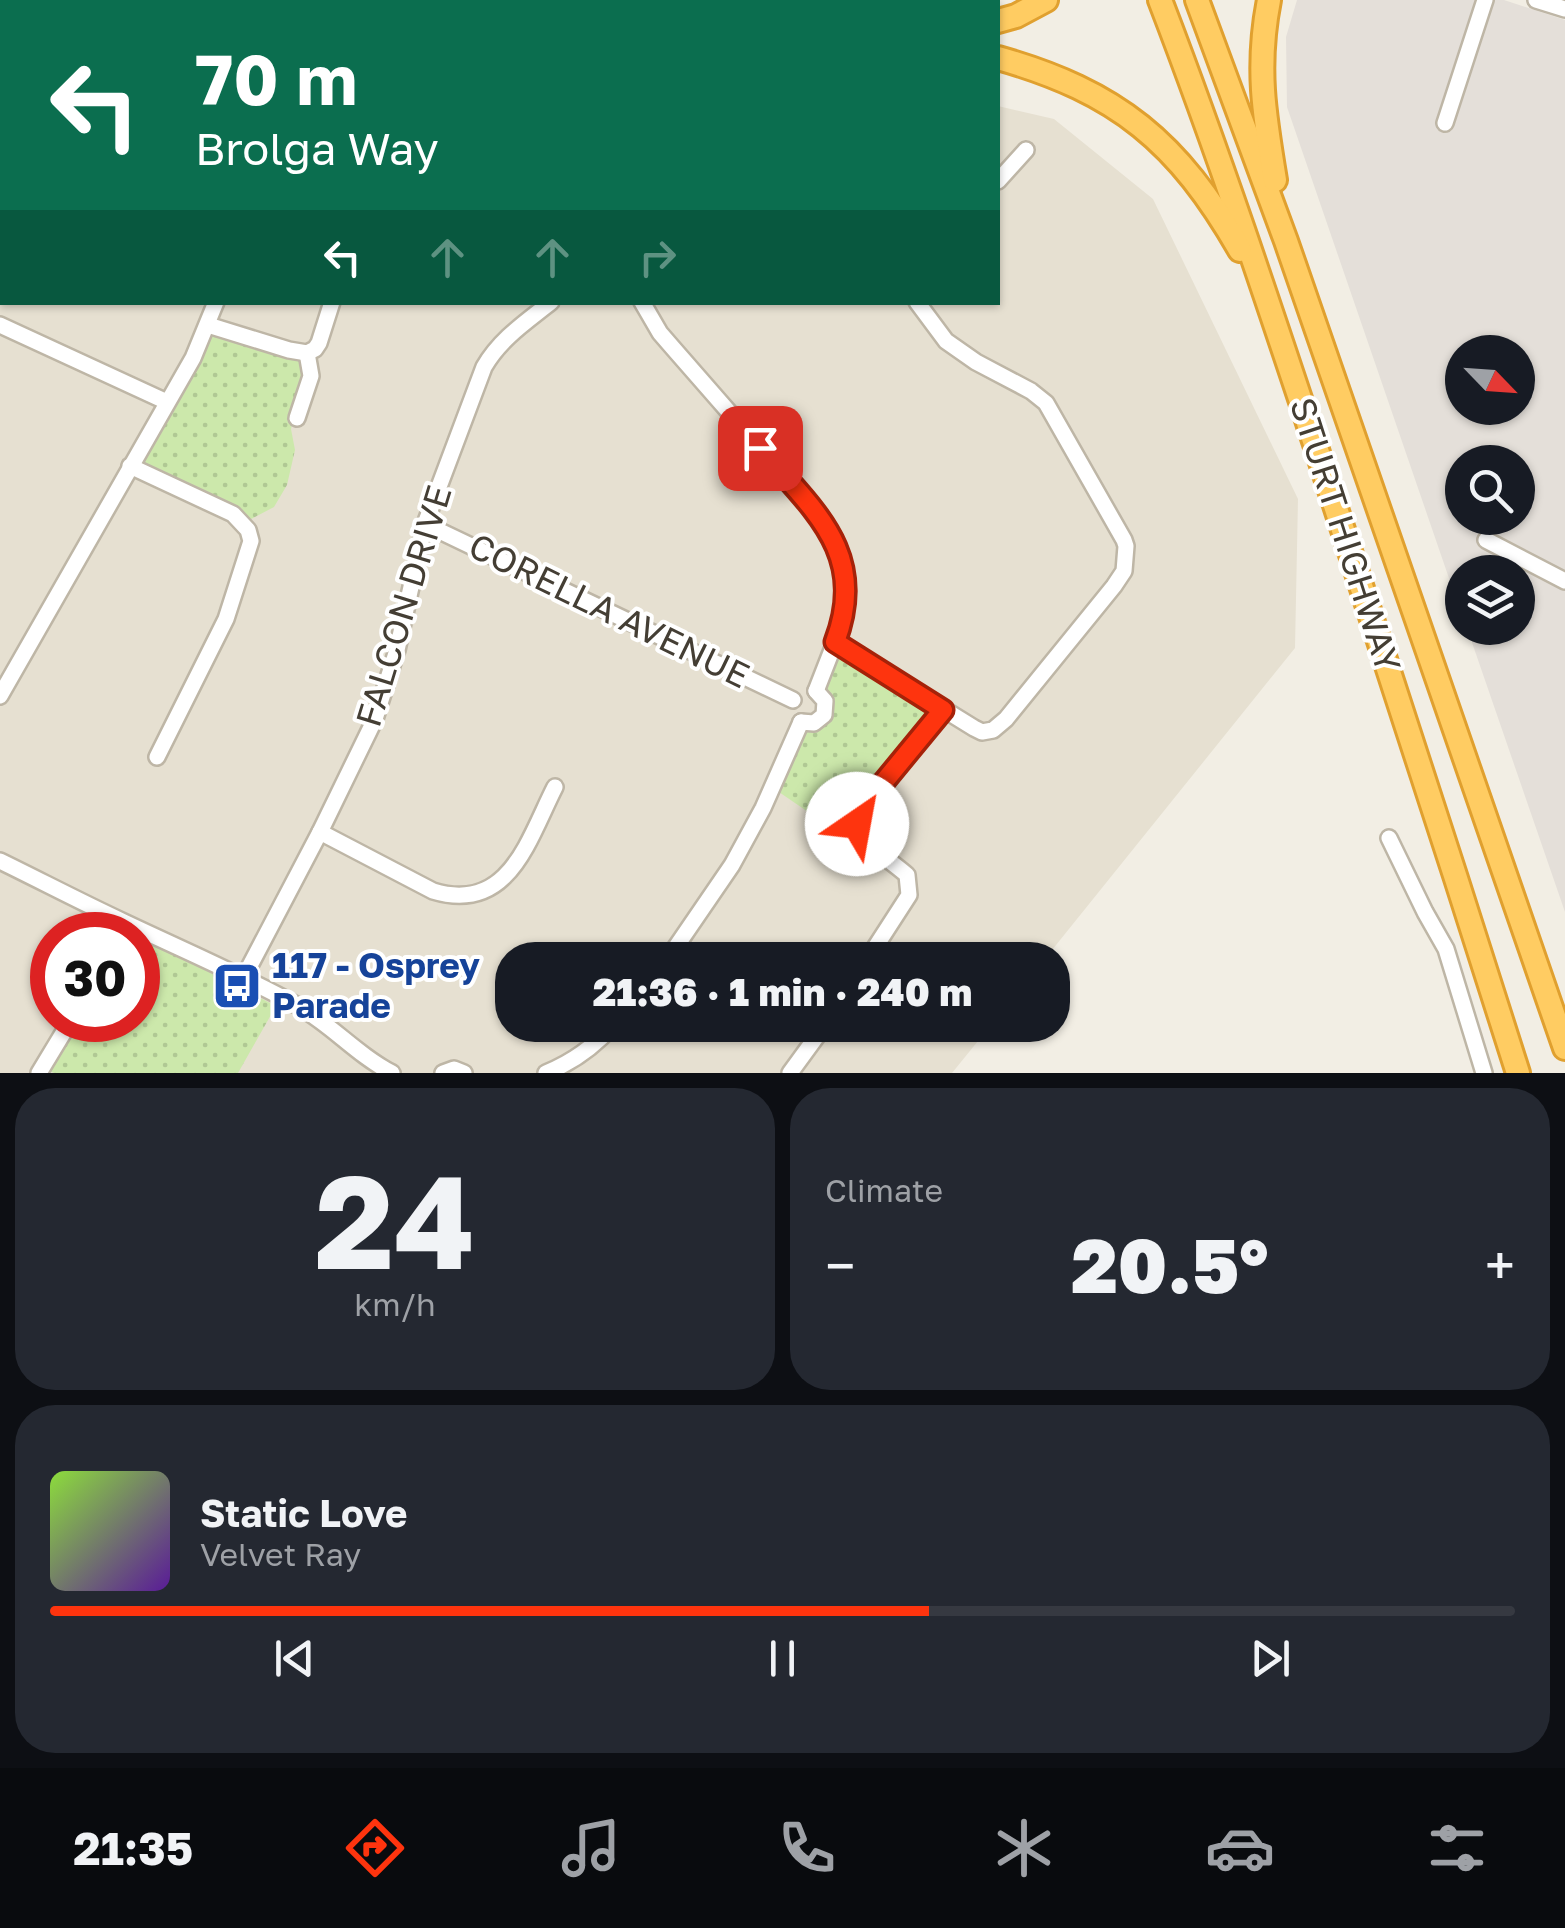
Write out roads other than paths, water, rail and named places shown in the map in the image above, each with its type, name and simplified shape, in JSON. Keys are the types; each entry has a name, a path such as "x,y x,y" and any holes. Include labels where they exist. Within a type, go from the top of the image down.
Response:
{"highway":[{"path":"1000,20 1046,0"},
{"name":"STURT HIGHWAY","path":"1160,0 1266,297 1518,1073"},
{"name":"STURT HIGHWAY","path":"1197,0 1286,241 1565,1048"},
{"path":"1269,0 1262,57 1262,100 1286,241"},
{"path":"1000,59 1050,74 1084,90 1152,134 1208,197 1266,297"}],"street":[{"path":"1445,123 1484,0"},
{"path":"1536,0 1565,9"},
{"path":"1000,179 1026,150"},
{"path":"0,696 193,358 215,305"},
{"path":"208,324 307,354 319,343 331,305"},
{"name":"FALCON DRIVE","path":"244,978 320,832 384,695 425,524 484,367 516,329 547,305"},
{"path":"644,305 660,332 812,508 840,553 847,600 816,692"},
{"path":"835,642 982,732 999,726 1124,571 1126,546 1046,403 946,341 918,305"},
{"path":"0,324 167,402"},
{"path":"296,418 310,376 307,354"},
{"path":"130,466 233,514 248,530 250,540 226,619 157,757"},
{"name":"CORELLA AVENUE","path":"425,524 793,700"},
{"path":"1486,540 1565,581"},
{"path":"806,690 816,692 825,702 824,715 814,723 800,722 793,712 793,700 806,690"},
{"path":"880,942 910,896 907,875 864,838 858,830 858,818 943,710"},
{"path":"679,942 732,865 763,808 800,722"},
{"path":"320,832 433,891 448,896 477,894 492,888 514,869 554,786"},
{"path":"1388,838 1446,949 1484,1073"},
{"path":"0,861 91,912"},
{"path":"160,944 244,978 326,1022 392,1073"},
{"path":"41,1072 58,1042"},
{"path":"546,1073 577,1059 596,1042"},
{"path":"790,1073 813,1042"},
{"path":"443,1073 454,1069 464,1073"}],"place":[{"name":"117 - Osprey Parade","path":"237,986"}]}
